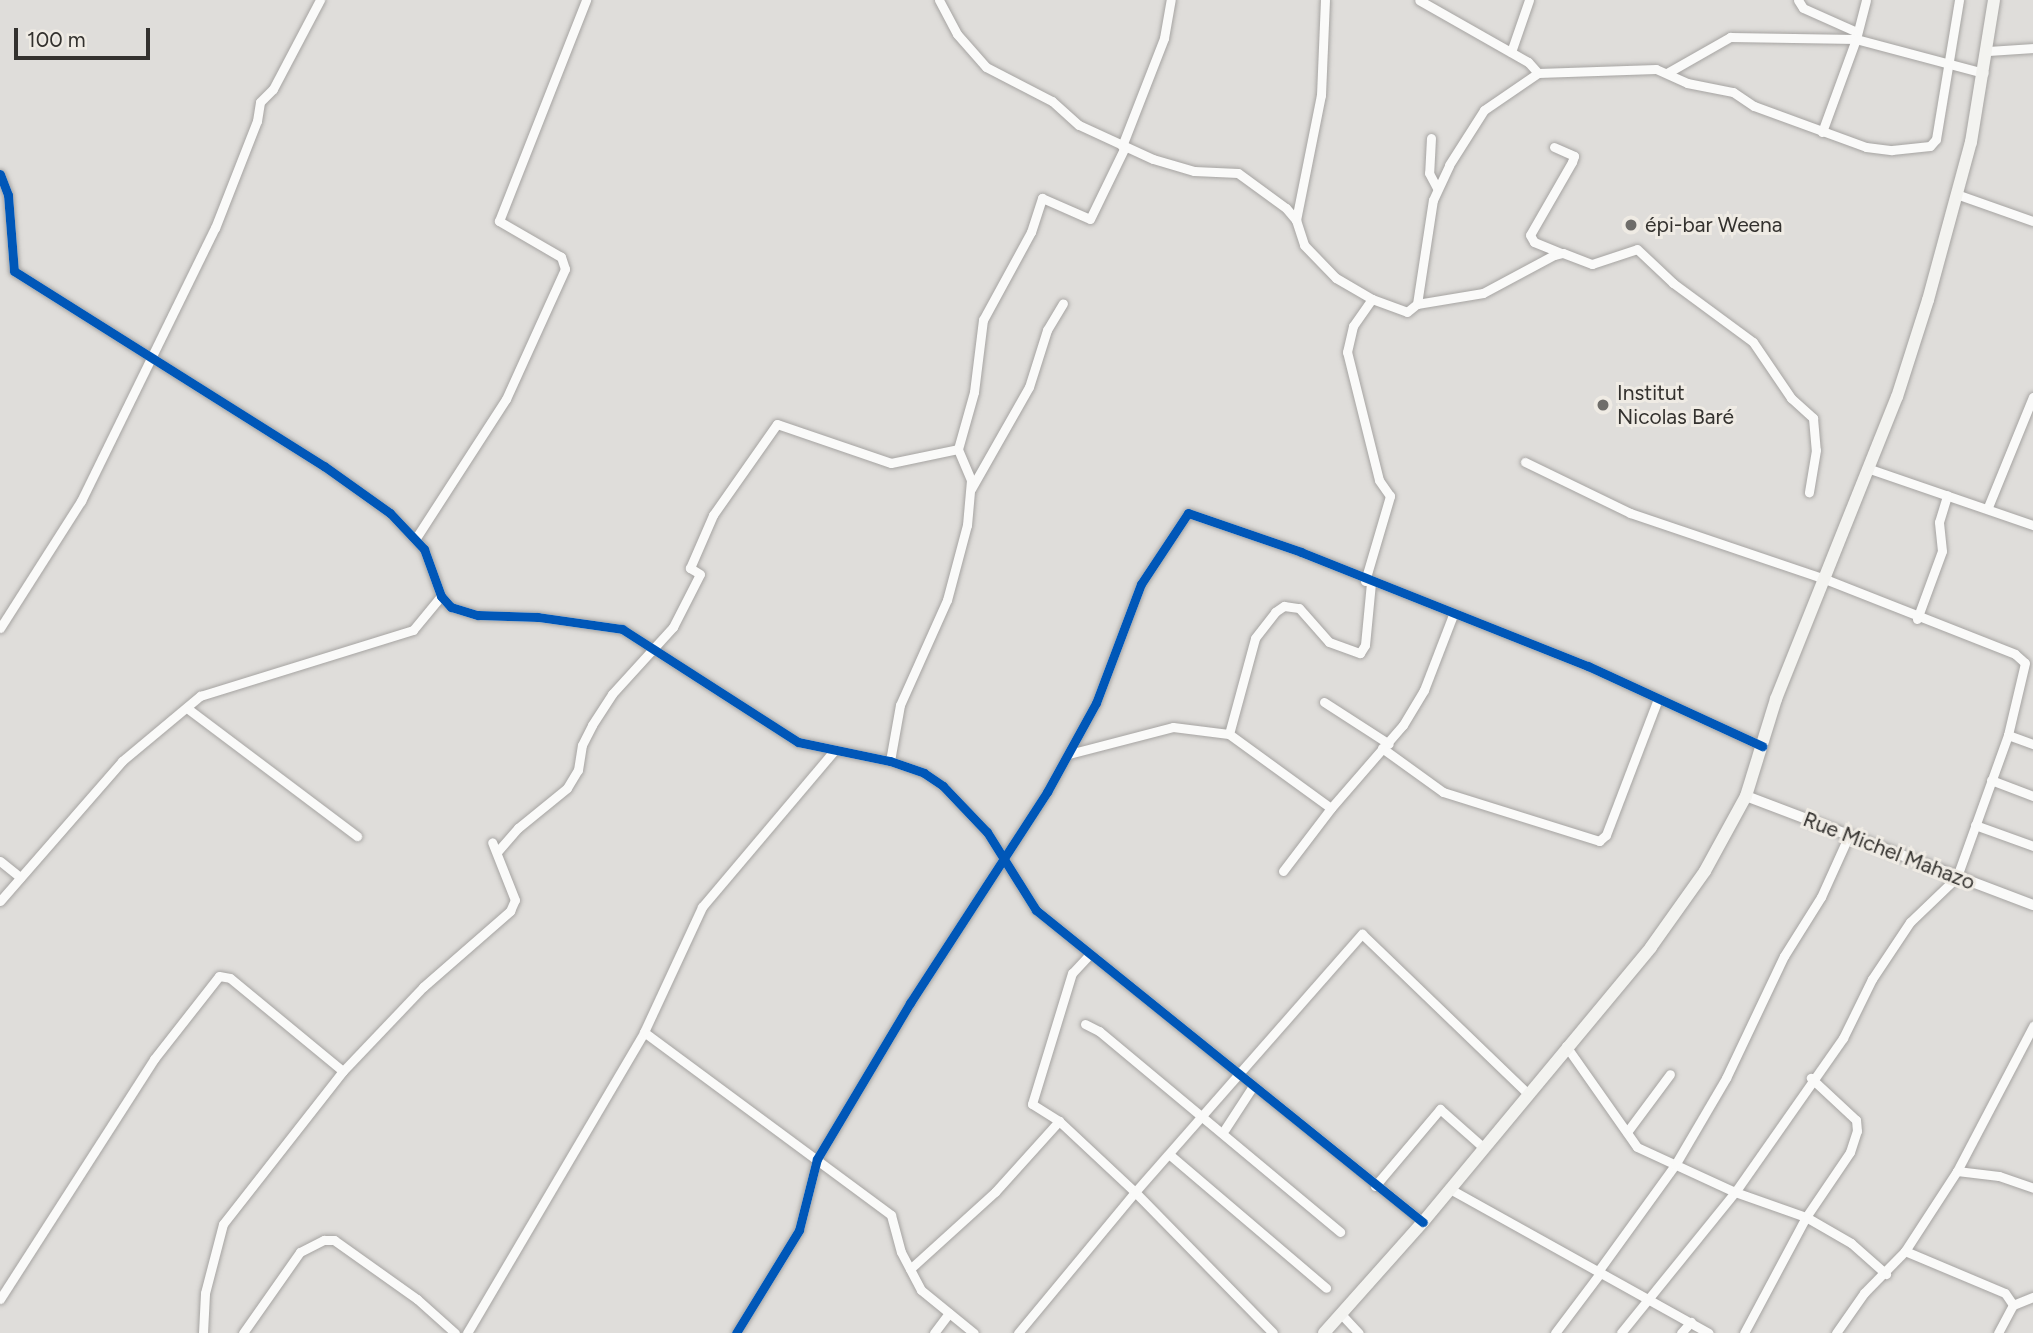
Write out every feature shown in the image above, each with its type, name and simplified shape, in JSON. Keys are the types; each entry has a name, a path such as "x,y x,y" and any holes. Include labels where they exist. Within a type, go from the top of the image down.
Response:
{"main road":[{"path":"1324,1333 1423,1222 1566,1046 1651,947 1705,872 1746,796 1762,746 1867,468 1897,397 1959,195 1989,51 1994,0"}],"street":[{"path":"0,628 81,501 215,228 257,121 260,102 273,89 320,0"},
{"path":"416,538 506,399 565,269 561,257 499,221 586,0"},
{"path":"939,0 957,34 986,67 1052,101 1079,125 1124,147 1194,171 1238,173 1296,220"},
{"path":"971,489 958,449 974,392 982,320 1031,232 1042,198 1090,219 1124,147 1159,51 1171,0"},
{"path":"1325,0 1321,95 1296,220 1304,246 1336,278 1372,299 1407,312 1417,304 1483,293 1563,253"},
{"path":"1419,0 1533,65 1538,74"},
{"path":"1511,52 1529,0"},
{"path":"1798,0 1803,8 1856,35 1984,73"},
{"path":"1822,132 1866,0"},
{"path":"1417,304 1423,244 1437,188 1484,110 1538,74 1638,67 1667,73 1687,83 1732,93 1822,132 1880,150 1934,144 1959,0"},
{"path":"1667,73 1730,37 1856,35"},
{"path":"1989,51 2033,48"},
{"path":"1431,138 1429,173 1437,188"},
{"path":"1554,147 1574,156 1573,162 1530,234 1534,242 1592,264 1637,249 1673,283 1753,342 1791,398 1814,418 1816,450 1810,492"},
{"path":"0,174 8,195 14,271 324,466 416,538 441,596 451,607 478,615 613,626 657,649 768,726 833,752 890,761 943,786 1007,858 1035,910 1423,1222"},
{"path":"1959,195 2033,221"},
{"path":"1229,734 1255,638 1275,612 1284,606 1299,608 1329,642 1360,653 1365,645 1368,582 1390,496 1379,480 1347,352 1353,326 1372,299"},
{"path":"890,761 900,705 952,587 971,489 1029,387 1047,330 1063,303"},
{"path":"1988,507 2033,397"},
{"path":"497,852 518,828 567,788 578,770 582,745 612,694 657,649 674,627 700,574 690,568 713,515 777,424 891,463 958,449"},
{"path":"1525,462 1630,513 1825,579 2024,659 2008,735 1956,877 1910,922 1872,979 1843,1038 1811,1078 1735,1192 1653,1298 1621,1333"},
{"path":"1867,468 1988,507 2033,525"},
{"path":"1917,618 1942,551 1939,522 1947,495"},
{"path":"736,1333 799,1230 817,1159 910,1003 1007,858 1069,754 1100,693 1141,584 1188,513 1301,552 1368,582 1588,666 1762,746"},
{"path":"0,901 122,761 200,696 413,630 441,596"},
{"path":"1283,872 1331,808 1385,746 1424,690 1453,615"},
{"path":"1324,702 1443,792 1599,841 1606,835 1658,699"},
{"path":"187,708 357,836"},
{"path":"1069,754 1173,727 1229,734 1331,808"},
{"path":"2008,735 2033,744"},
{"path":"467,1333 644,1032 702,907 833,752"},
{"path":"1991,780 2033,796"},
{"name":"Rue Michel Mahazo","path":"1746,796 2033,905"},
{"path":"1975,825 2033,846"},
{"path":"1555,1333 1675,1165 1741,1052 1784,956 1821,897 1849,835"},
{"path":"203,1333 205,1293 223,1224 344,1071 423,987 510,911 515,900 492,842"},
{"path":"0,861 20,877"},
{"path":"1018,1333 1135,1192 1203,1119 1362,934 1528,1094"},
{"path":"1090,954 1072,973 1052,1045 1032,1093 1032,1104 1059,1121 1135,1192 1273,1333"},
{"path":"0,1299 154,1059 219,975 230,978 344,1071"},
{"path":"1085,1024 1099,1031 1340,1232"},
{"path":"1836,1333 1864,1293 1886,1274 1905,1251 1957,1171 2033,1026"},
{"path":"644,1032 891,1214 910,1269 921,1290 974,1333"},
{"path":"1566,1046 1636,1147 1735,1192 1806,1217 1851,1244 1886,1274"},
{"path":"1627,1132 1670,1074"},
{"path":"1744,1333 1806,1217 1850,1152 1857,1131 1856,1121 1811,1078"},
{"path":"1225,1129 1253,1086"},
{"path":"1375,1186 1440,1109 1484,1148"},
{"path":"910,1269 995,1192 1059,1121"},
{"path":"1170,1155 1326,1288"},
{"path":"1957,1171 1999,1176 2033,1188"},
{"path":"1450,1189 1653,1298 1709,1333"},
{"path":"243,1333 300,1252 324,1240 334,1240 417,1299 455,1333"},
{"path":"1905,1251 2005,1293 2013,1305"},
{"path":"1998,1333 2013,1305 2033,1297"},
{"path":"934,1333 949,1313"},
{"path":"1341,1314 1359,1333"},
{"path":"1681,1333 1690,1322"}],"cycle path":[{"path":"0,174 8,195 14,271 324,466 390,513 424,549 441,596 451,607 478,615 538,617 622,629 798,742 890,761 924,773 943,786 987,832 1036,910 1423,1222"},
{"path":"736,1333 799,1230 817,1159 910,1003 1047,792 1096,703 1141,584 1188,513 1301,552 1588,666 1762,746"}],"place":[{"name":"épi-bar Weena","path":"1631,225"},
{"name":"Institut Nicolas Baré","path":"1603,405"}]}
